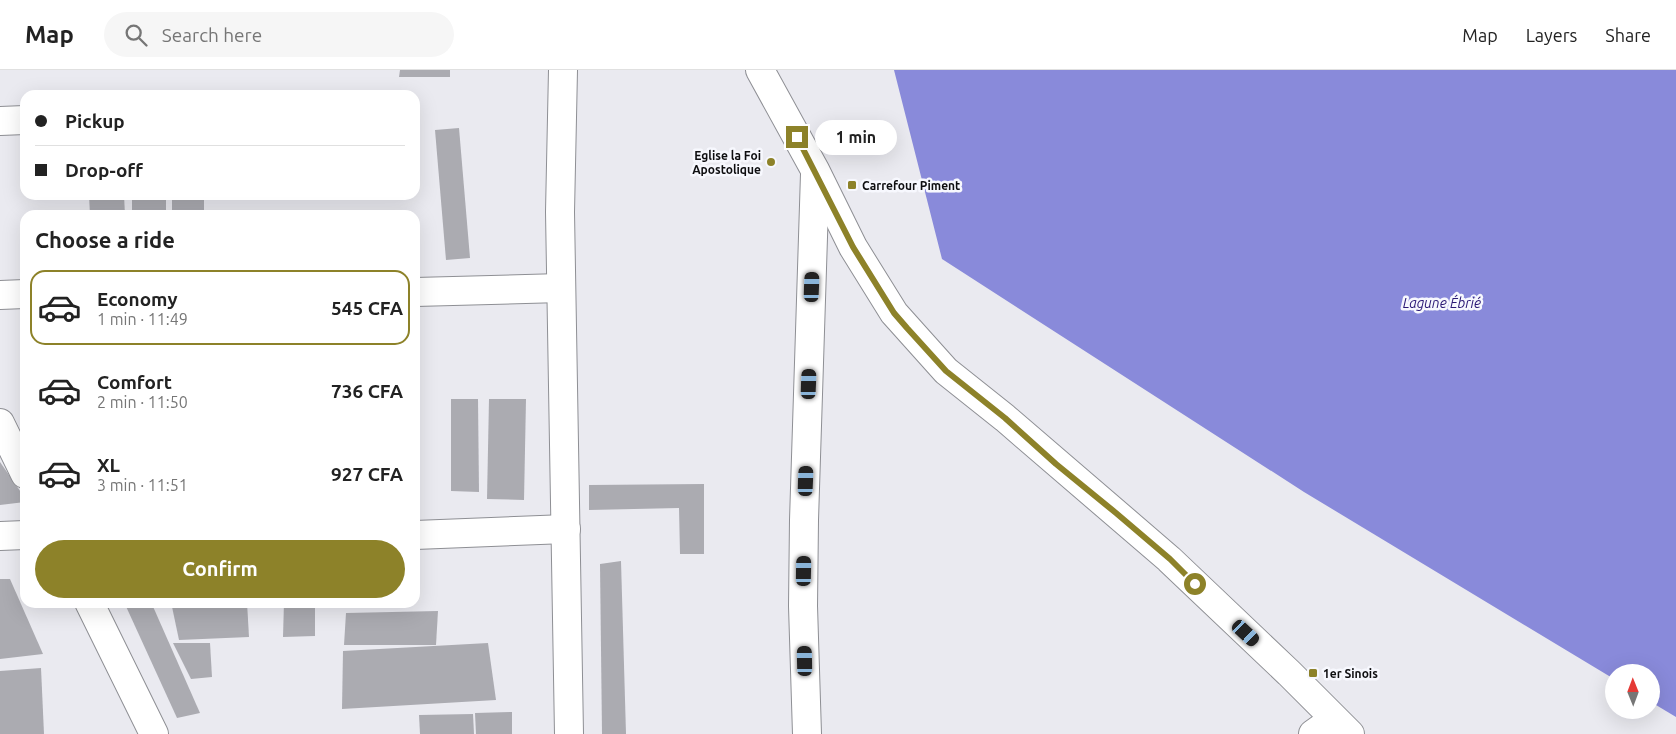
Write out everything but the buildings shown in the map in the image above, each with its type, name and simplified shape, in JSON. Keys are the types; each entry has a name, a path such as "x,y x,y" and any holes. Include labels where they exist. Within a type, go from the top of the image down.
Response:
{"street":[{"path":"564,70 560,212 568,734"},
{"path":"760,70 815,170 853,247 894,313 946,371 1005,418 1170,559 1332,729"},
{"path":"0,121 20,120"},
{"path":"806,734 803,606 804,520 815,170"},
{"path":"420,292 561,288"},
{"path":"0,295 20,294"},
{"path":"0,423 20,464"},
{"path":"420,535 566,529"},
{"path":"0,536 20,535"},
{"path":"92,608 154,734"}],"water":[{"name":"Lagune Ébrié","path":"894,70 1676,70 1676,717 1660,707 1660,664 1605,664 1605,674 1304,492 942,259"}],"place":[{"name":"Eglise la Foi Apostolique","path":"771,162"},
{"name":"Carrefour Piment","path":"852,185"},
{"name":"1er Sinois","path":"1313,673"}],"route":[{"path":"797,137 853,247 894,313 907,328 946,371 1005,418 1056,464 1170,559 1195,584"}]}
